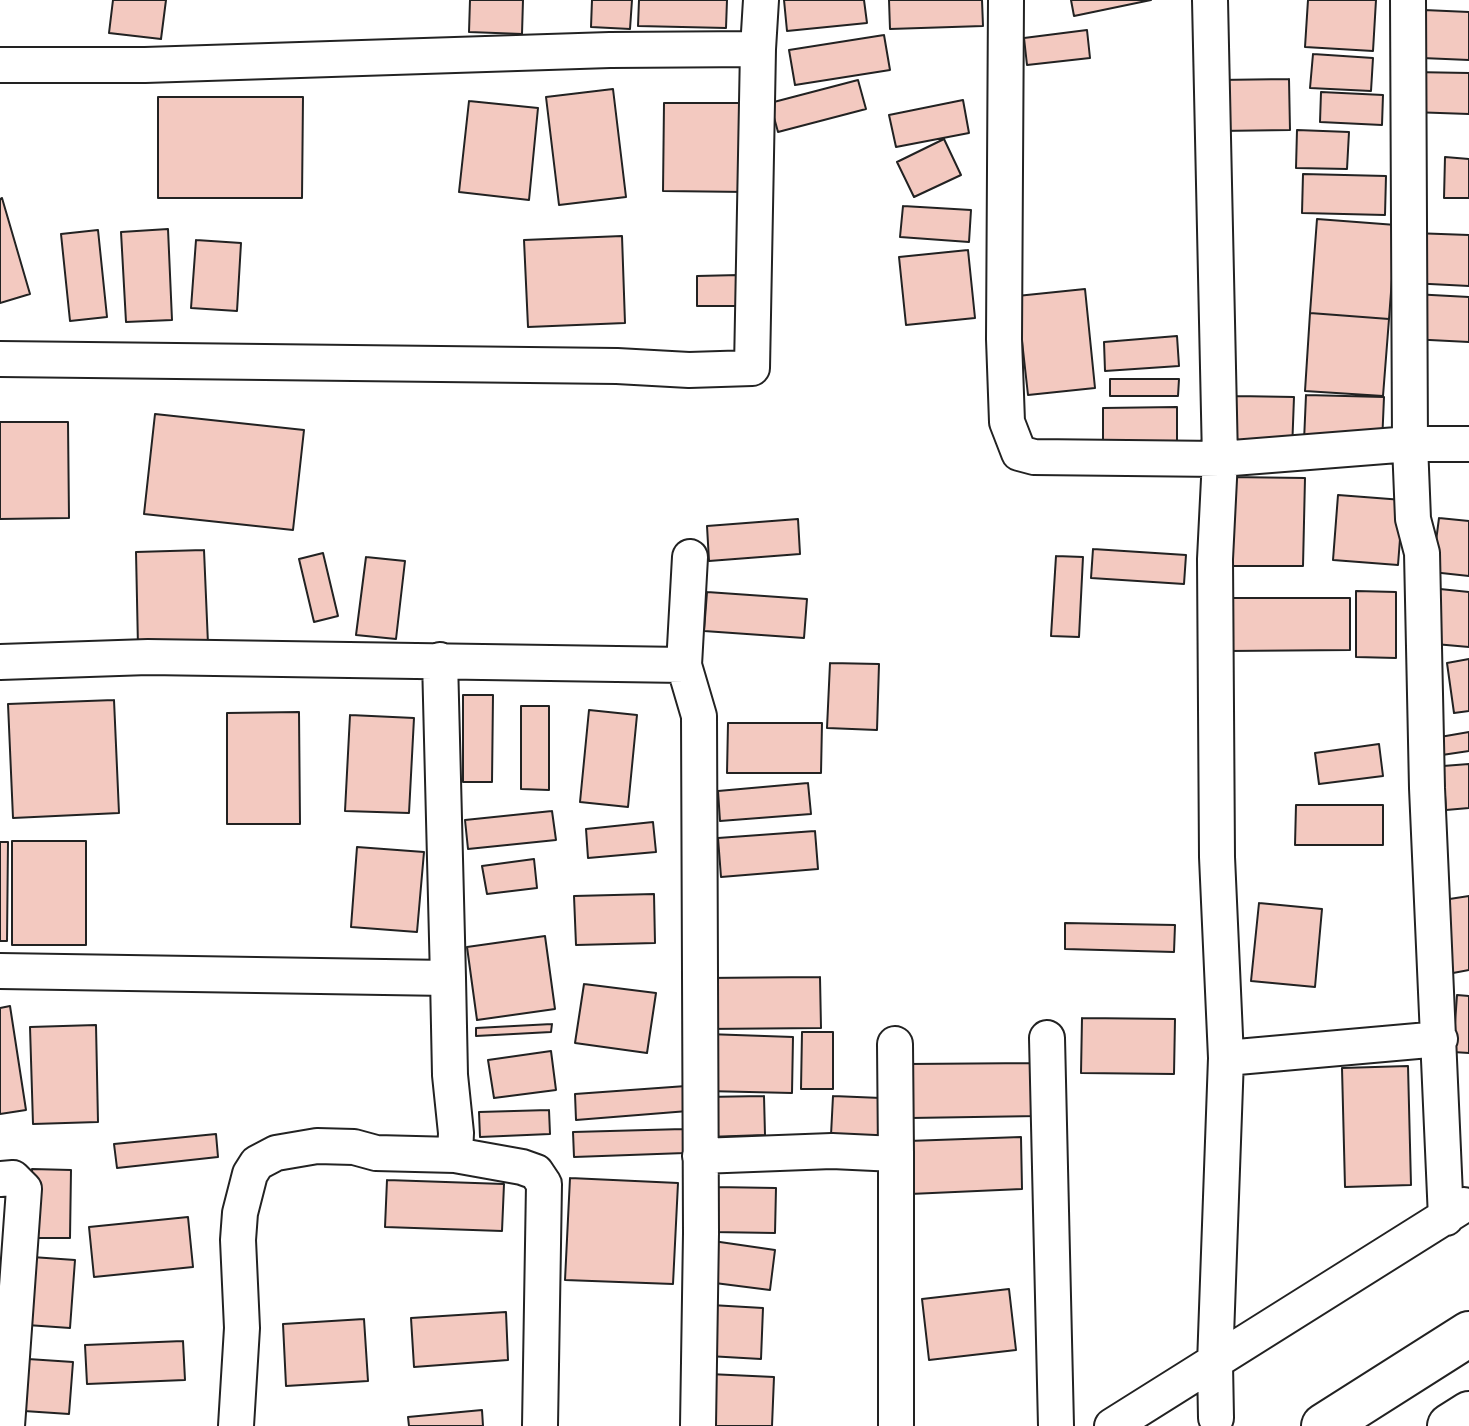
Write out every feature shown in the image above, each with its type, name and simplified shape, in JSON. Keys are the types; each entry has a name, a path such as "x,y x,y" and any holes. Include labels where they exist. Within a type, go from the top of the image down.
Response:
{"highway":[{"path":"1324,1426 1469,1334"},
{"path":"1450,1426 1469,1414"}],"street":[{"path":"0,359 617,366 689,370 752,368 761,0"},
{"path":"1006,0 1005,353 1007,422 1019,453 1034,457 1220,459 1410,444 1469,444"},
{"path":"1210,0 1220,459 1215,559 1217,857 1226,1058 1215,1364 1216,1418"},
{"path":"1112,1426 1457,1210 1440,1039 1427,788 1422,553 1413,519 1408,0"},
{"path":"0,65 145,65 610,50 758,49"},
{"path":"690,557 684,665 699,716 698,1426"},
{"path":"0,662 148,657 684,665"},
{"path":"440,660 450,1075 455,1155"},
{"path":"0,971 448,978"},
{"path":"1047,1038 1056,1426"},
{"path":"1226,1058 1440,1039"},
{"path":"895,1044 896,1426"},
{"path":"236,1426 242,1328 238,1240 240,1213 250,1174 257,1163 276,1153 317,1146 354,1147 376,1153 455,1155 536,1172 544,1184 540,1426"},
{"path":"700,1156 832,1151 896,1154"},
{"path":"0,1179 13,1178 24,1189 7,1426"}],"building":[{"path":"113,0 166,0 161,39 109,33"},
{"path":"470,0 523,0 522,34 469,32"},
{"path":"592,0 632,0 630,29 591,27"},
{"path":"639,0 727,0 726,28 638,26"},
{"path":"784,0 864,0 867,23 787,31"},
{"path":"889,0 982,0 983,26 890,29"},
{"path":"1071,0 1151,0 1074,16"},
{"path":"1308,0 1376,0 1373,51 1305,47"},
{"path":"1424,10 1469,12 1469,60 1422,58"},
{"path":"1087,30 1090,58 1027,65 1024,38"},
{"path":"884,35 890,70 795,85 789,50"},
{"path":"1313,54 1373,58 1371,91 1310,88"},
{"path":"1412,72 1469,73 1469,114 1411,112"},
{"path":"1289,79 1290,130 1219,131 1218,80"},
{"path":"858,80 866,109 778,132 770,103"},
{"path":"613,89 626,197 559,205 546,97"},
{"path":"1321,92 1383,95 1382,125 1320,122"},
{"path":"158,97 303,97 302,198 158,198"},
{"path":"963,100 969,133 896,147 889,115"},
{"path":"469,101 538,108 529,200 459,192"},
{"path":"664,103 747,103 747,192 663,191"},
{"path":"1297,130 1349,132 1347,169 1296,168"},
{"path":"944,139 961,175 914,197 897,162"},
{"path":"1445,157 1469,159 1469,198 1444,198"},
{"path":"1303,174 1386,176 1385,215 1302,213"},
{"path":"0,199 30,294 0,303"},
{"path":"903,206 971,210 969,242 900,237"},
{"path":"1317,219 1396,225 1389,319 1310,313"},
{"path":"168,229 172,320 126,322 121,232"},
{"path":"98,230 107,317 70,321 61,234"},
{"path":"1413,233 1469,235 1469,286 1410,283"},
{"path":"622,236 625,323 528,327 524,240"},
{"path":"196,240 241,243 237,311 191,308"},
{"path":"968,250 975,318 906,325 899,257"},
{"path":"739,275 739,306 697,306 697,276"},
{"path":"1085,289 1095,388 1028,395 1017,296"},
{"path":"1413,294 1469,297 1469,342 1410,339"},
{"path":"1310,313 1389,319 1383,396 1305,391"},
{"path":"1177,336 1179,366 1105,371 1104,342"},
{"path":"1110,379 1179,379 1178,396 1110,396"},
{"path":"1306,395 1384,397 1382,444 1304,441"},
{"path":"1236,396 1294,397 1292,451 1234,450"},
{"path":"1177,407 1177,455 1103,454 1103,408"},
{"path":"155,414 304,430 293,530 144,514"},
{"path":"0,422 68,422 69,518 0,519"},
{"path":"1229,477 1305,478 1303,566 1227,566"},
{"path":"1338,495 1403,500 1398,565 1333,560"},
{"path":"1439,518 1469,521 1469,576 1432,572"},
{"path":"798,519 800,554 709,561 707,526"},
{"path":"1093,549 1186,555 1184,584 1091,578"},
{"path":"204,550 208,644 138,647 136,552"},
{"path":"323,553 338,616 314,622 299,559"},
{"path":"1056,556 1083,557 1079,637 1051,636"},
{"path":"366,557 405,561 396,639 356,635"},
{"path":"1440,589 1469,592 1469,647 1435,644"},
{"path":"1356,591 1396,592 1396,658 1356,657"},
{"path":"707,592 807,599 804,638 704,631"},
{"path":"1228,598 1350,598 1350,650 1228,651"},
{"path":"1469,659 1469,711 1454,713 1447,663"},
{"path":"830,663 879,664 877,730 827,728"},
{"path":"463,695 493,695 492,782 463,782"},
{"path":"114,700 119,813 13,818 8,704"},
{"path":"521,706 549,706 549,790 521,789"},
{"path":"589,710 637,715 628,807 580,802"},
{"path":"299,712 300,824 227,824 227,713"},
{"path":"350,715 414,718 409,813 345,811"},
{"path":"728,723 822,723 821,773 727,773"},
{"path":"1469,732 1469,751 1442,755 1440,737"},
{"path":"1379,744 1383,776 1319,784 1315,753"},
{"path":"1469,764 1469,808 1446,810 1443,766"},
{"path":"808,783 811,814 720,821 718,791"},
{"path":"1296,805 1383,805 1383,845 1295,845"},
{"path":"552,811 556,840 468,849 465,820"},
{"path":"653,822 656,852 588,858 586,829"},
{"path":"815,831 818,869 721,877 718,838"},
{"path":"12,841 86,841 86,945 12,945"},
{"path":"0,842 8,842 7,941 0,941"},
{"path":"357,847 424,852 417,932 351,927"},
{"path":"534,859 537,888 487,894 482,866"},
{"path":"654,894 655,943 576,945 574,896"},
{"path":"1469,896 1469,970 1453,973 1443,900"},
{"path":"1259,903 1322,909 1315,987 1251,981"},
{"path":"1065,923 1175,925 1174,952 1065,949"},
{"path":"545,936 555,1009 477,1020 467,947"},
{"path":"820,977 821,1028 705,1029 704,978"},
{"path":"584,984 656,993 647,1053 575,1043"},
{"path":"1457,995 1469,996 1469,1053 1453,1052"},
{"path":"10,1006 26,1110 0,1114 0,1008"},
{"path":"1082,1018 1175,1019 1174,1074 1081,1073"},
{"path":"552,1024 551,1032 476,1036 476,1028"},
{"path":"96,1025 98,1122 33,1124 30,1027"},
{"path":"802,1032 833,1032 833,1089 801,1089"},
{"path":"707,1034 793,1037 792,1093 706,1091"},
{"path":"551,1051 556,1090 494,1098 488,1060"},
{"path":"1038,1063 1039,1116 910,1118 908,1064"},
{"path":"1408,1066 1411,1185 1345,1187 1342,1068"},
{"path":"686,1086 688,1111 576,1120 575,1094"},
{"path":"764,1096 765,1135 707,1137 705,1097"},
{"path":"833,1096 881,1098 879,1137 831,1135"},
{"path":"549,1110 550,1134 480,1137 479,1112"},
{"path":"684,1129 685,1153 574,1157 573,1132"},
{"path":"216,1134 218,1157 117,1168 114,1144"},
{"path":"1021,1137 1022,1189 910,1194 908,1141"},
{"path":"32,1169 71,1170 70,1238 31,1238"},
{"path":"570,1178 678,1183 673,1284 565,1280"},
{"path":"387,1180 504,1184 502,1231 385,1227"},
{"path":"714,1187 776,1188 775,1233 712,1232"},
{"path":"188,1217 193,1267 94,1277 89,1227"},
{"path":"713,1241 775,1250 770,1290 707,1282"},
{"path":"32,1257 75,1260 70,1328 27,1325"},
{"path":"1009,1289 1016,1350 929,1360 922,1299"},
{"path":"711,1305 763,1308 761,1359 708,1356"},
{"path":"506,1312 508,1360 414,1367 411,1318"},
{"path":"364,1319 368,1381 286,1386 283,1324"},
{"path":"183,1341 185,1380 87,1384 85,1345"},
{"path":"28,1359 73,1362 69,1414 24,1411"},
{"path":"709,1374 774,1377 772,1426 706,1426"},
{"path":"482,1410 483,1426 409,1426 408,1417"}]}
